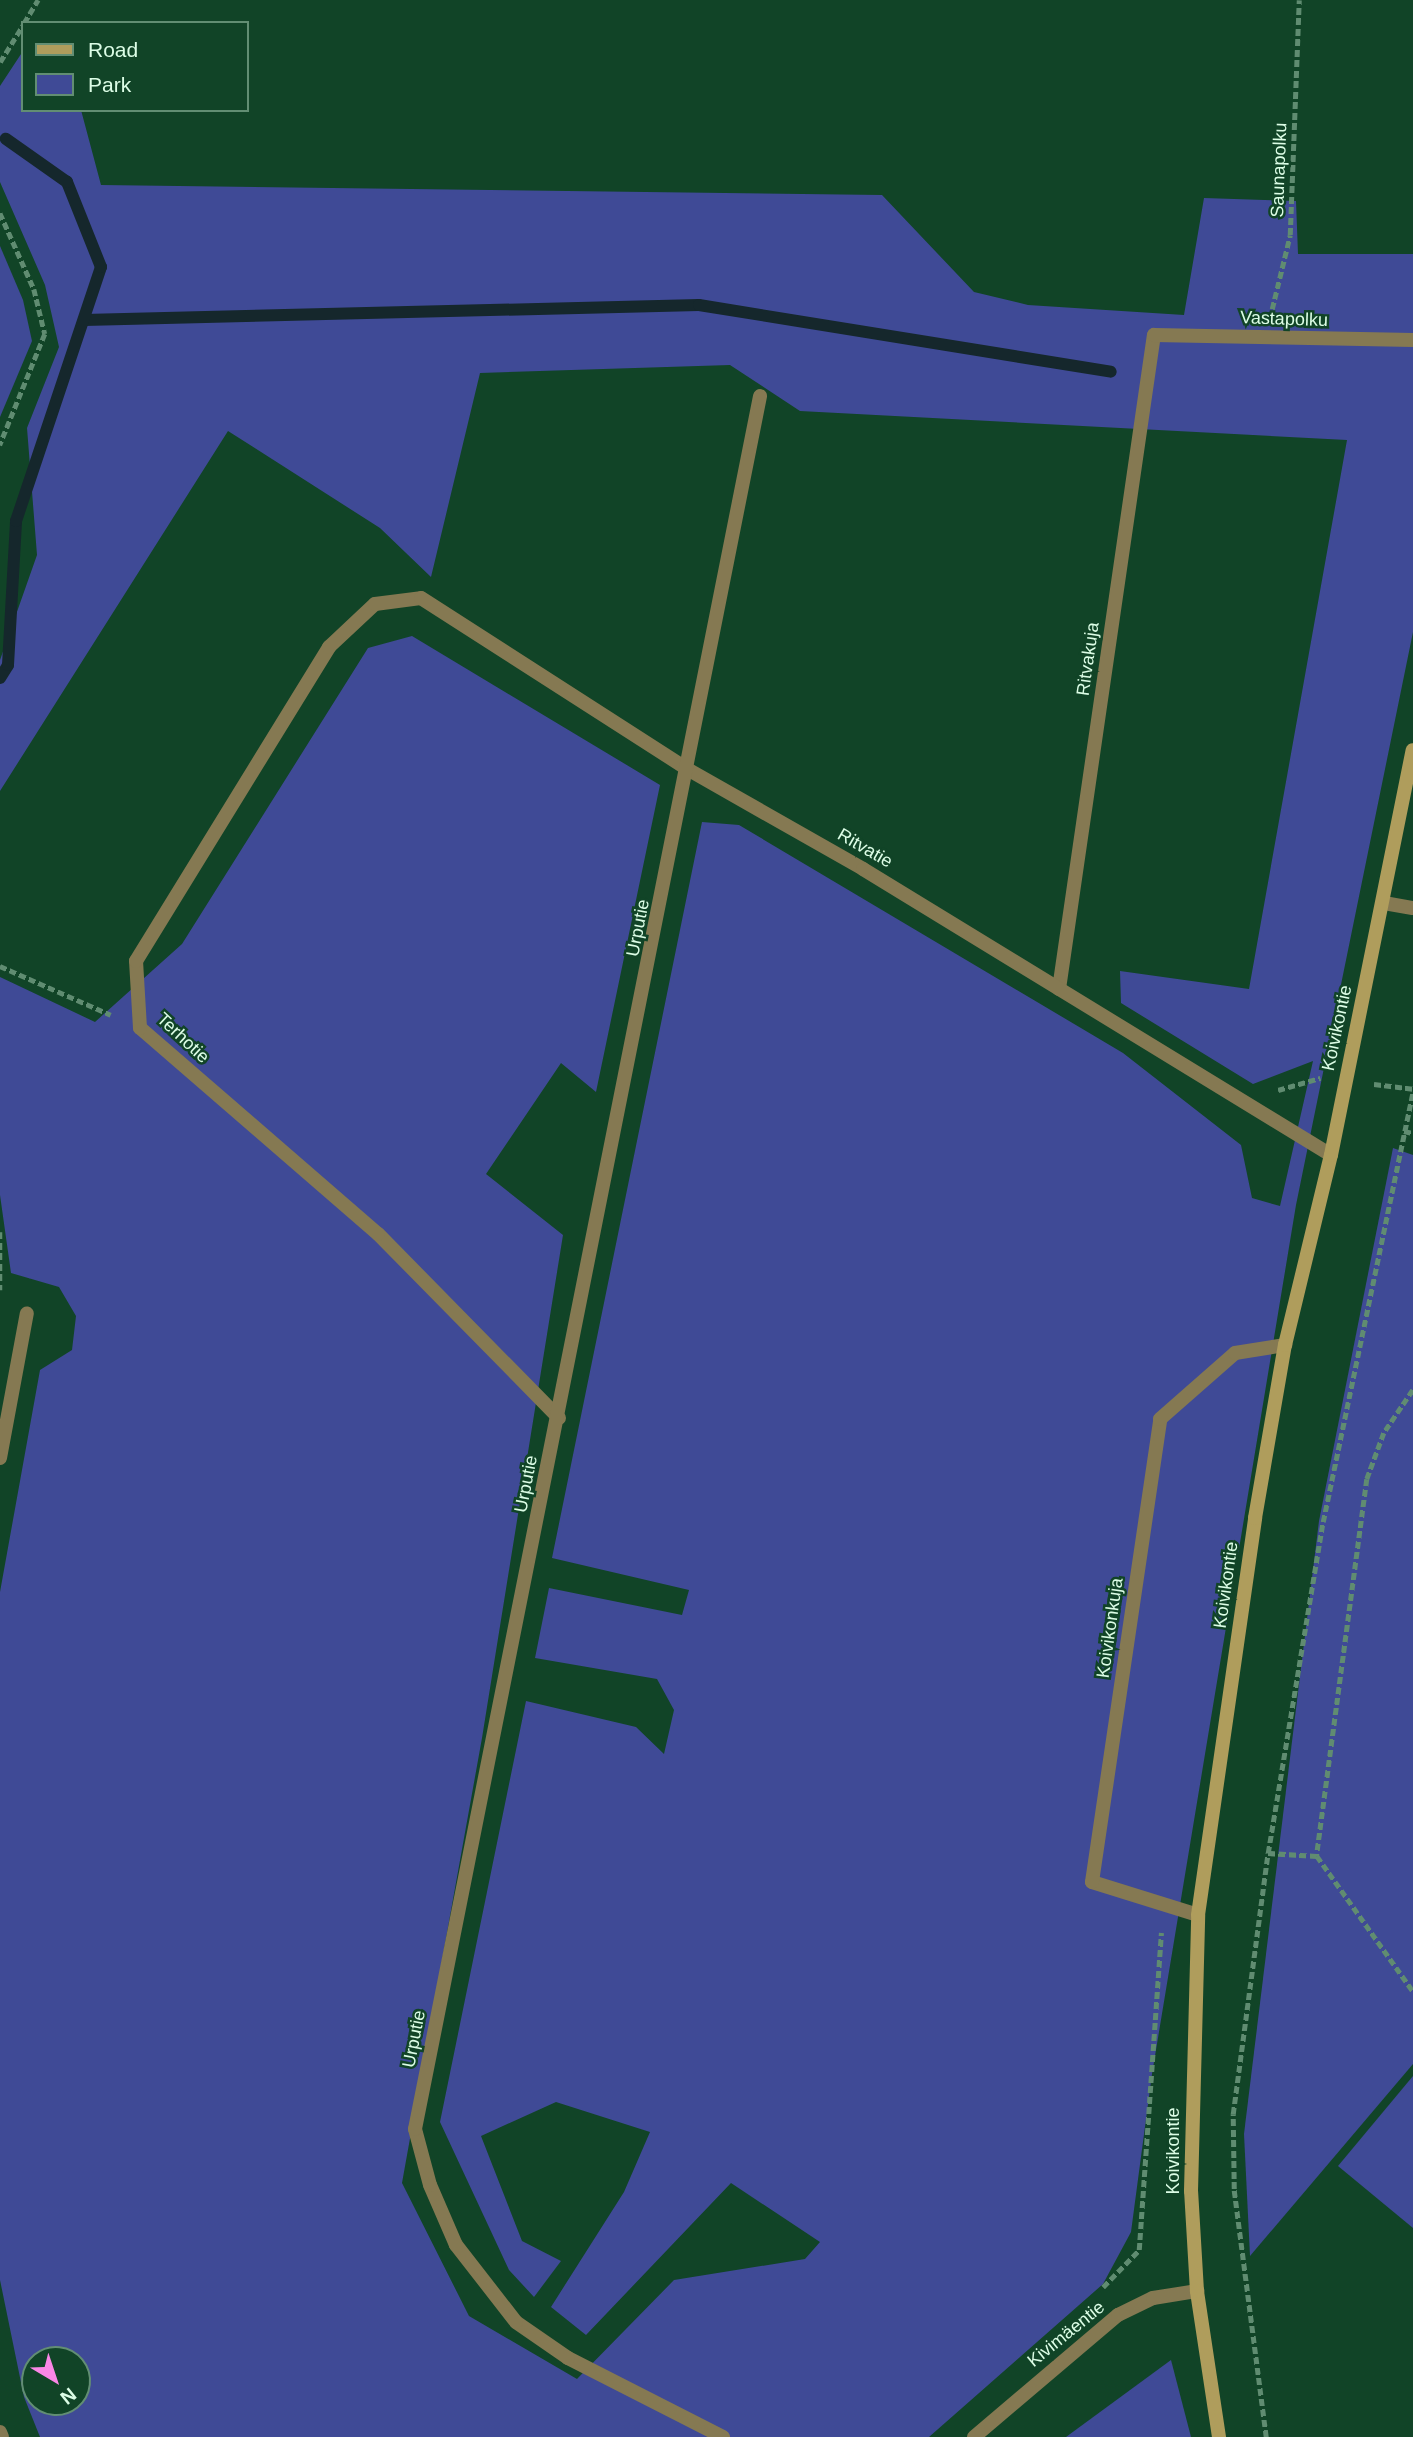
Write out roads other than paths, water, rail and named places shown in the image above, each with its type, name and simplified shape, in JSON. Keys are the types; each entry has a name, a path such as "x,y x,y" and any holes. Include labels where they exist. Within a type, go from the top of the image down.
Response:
{"main road":[{"name":"Koivikontie","path":"1219,2437 1197,2291 1191,2128 1198,1915 1253,1532 1285,1345 1331,1155 1413,750"}],"street":[{"name":"Vastapolku","path":"1154,335 1413,340"},
{"name":"Ritvakuja","path":"1059,989 1154,335"},
{"name":"Urputie","path":"723,2437 568,2358 516,2322 456,2245 430,2185 415,2129 689,770 760,396"},
{"name":"Ritvatie","path":"375,604 421,598 689,770 863,869 1331,1155"},
{"name":"Terhotie","path":"375,604 329,647 136,961 140,1028 378,1234 559,1418"},
{"path":"1384,903 1413,908"},
{"path":"0,1458 27,1313"},
{"name":"Koivikonkuja","path":"1198,1915 1163,1907 1092,1882 1160,1419 1235,1353 1285,1345"},
{"name":"Kivimäentie","path":"974,2437 1118,2315 1153,2298 1197,2291"},
{"path":"0,2432 2,2437"}],"waterway":[{"path":"0,678 8,665 16,521 101,267 67,182 6,139"},
{"path":"84,320 699,305 1111,372"}]}
